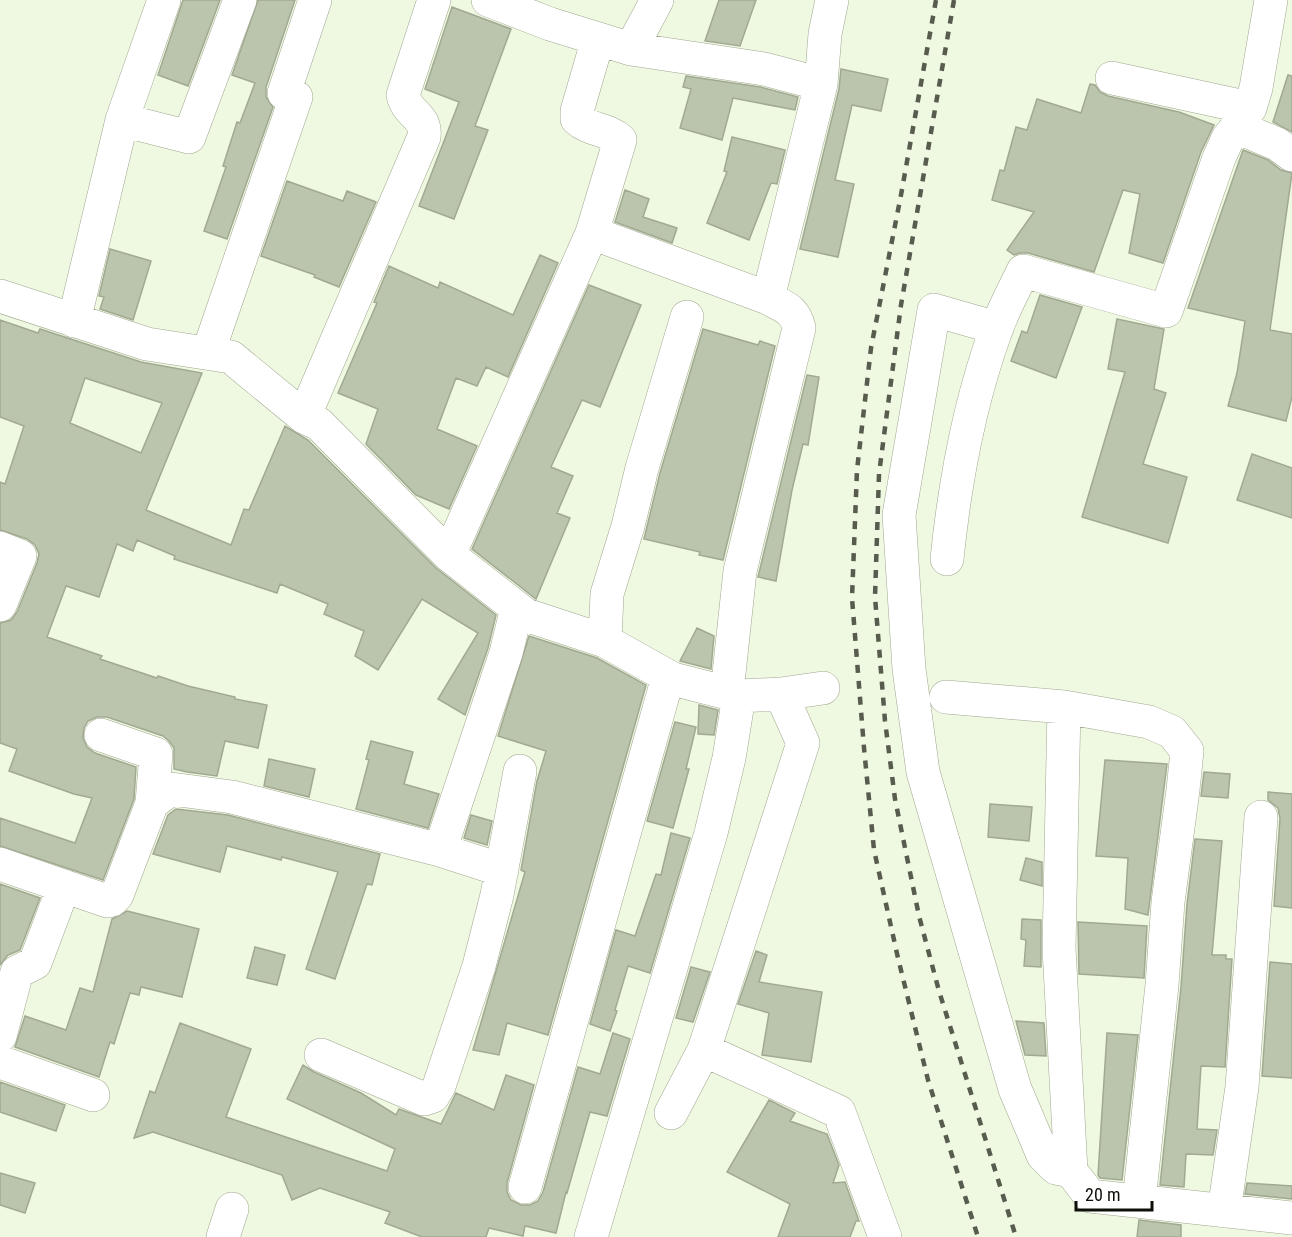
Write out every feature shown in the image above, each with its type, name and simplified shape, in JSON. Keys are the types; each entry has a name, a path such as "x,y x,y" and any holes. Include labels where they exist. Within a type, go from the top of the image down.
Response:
{"street":[{"path":"74,321 122,120 164,0"},
{"path":"122,120 189,137 240,0"},
{"path":"208,353 296,97 284,93 315,0"},
{"path":"304,417 424,137 423,122 407,107 403,95 434,0"},
{"path":"632,49 657,0"},
{"path":"768,298 821,84 825,33 832,0"},
{"path":"947,558 954,491 972,406 996,328 1023,271 1166,311 1219,158 1228,138 1243,117 1256,88 1271,0"},
{"path":"507,3 550,24 632,49 764,69 821,84"},
{"path":"449,555 592,233 620,140 614,135 581,123 577,119 577,111 598,39"},
{"path":"1112,78 1243,117 1292,155"},
{"path":"591,1237 711,833 729,758 740,572 799,328 796,317 789,309 768,298 592,233"},
{"path":"0,296 147,344 231,357 304,417 319,424 449,555 526,615 605,642 668,677 733,694 781,694 822,688"},
{"path":"996,328 934,310 899,514 909,669 923,772 1015,1089 1043,1155 1056,1168 1071,1171"},
{"path":"605,642 607,594 687,317"},
{"path":"0,548 20,556 0,605"},
{"path":"440,850 506,653 517,608"},
{"path":"525,1187 668,677"},
{"path":"671,1113 704,1050 803,742 781,694"},
{"path":"946,697 1064,707 1149,722 1172,732 1186,751 1168,902 1162,985 1139,1201"},
{"path":"1064,707 1059,948 1071,1171 1090,1196 1292,1218"},
{"path":"0,864 107,901 117,895 152,803 156,754 101,735"},
{"path":"321,1055 423,1099 433,1096 439,1086 478,966 502,870 520,771"},
{"path":"152,803 171,789 232,797 440,850 502,870"},
{"path":"1224,1211 1242,1087 1261,817"},
{"path":"0,1036 17,972 35,963 64,886"},
{"path":"704,1050 839,1112 885,1237"},
{"path":"0,1062 93,1095"}],"building":[{"path":"183,0 220,0 188,86 158,75"},
{"path":"258,0 295,0 266,87 266,97 273,107 227,239 204,231 226,167 223,166 237,122 240,123 255,83 232,75"},
{"path":"719,0 756,0 740,46 705,41"},
{"path":"452,7 511,29 475,126 488,130 454,219 419,206 459,102 425,89"},
{"path":"841,69 888,79 881,111 852,105 835,180 854,184 838,257 800,249 839,89"},
{"path":"1288,75 1292,76 1292,132 1273,122"},
{"path":"686,76 760,87 798,97 795,110 733,98 722,140 680,128 691,89 683,87"},
{"path":"1090,84 1095,85 1100,92 1108,96 1179,112 1214,125 1201,152 1163,263 1129,253 1140,194 1123,190 1094,272 1028,253 1014,255 1007,250 1034,212 992,200 1000,170 1004,171 1016,127 1027,130 1037,99 1081,113"},
{"path":"732,137 785,150 777,184 771,183 749,240 707,223 727,172 724,171"},
{"path":"1243,150 1268,160 1281,170 1292,173 1270,330 1292,334 1292,397 1286,421 1228,406 1237,373 1245,321 1188,308"},
{"path":"287,181 343,201 347,191 376,202 339,287 314,277 315,275 261,256"},
{"path":"625,190 649,199 643,217 677,228 672,243 615,222"},
{"path":"110,249 151,261 133,320 100,309 104,297 99,296"},
{"path":"540,255 558,263 508,377 486,367 477,386 456,378 437,429 477,446 449,509 416,495 366,444 378,409 338,393 377,303 374,302 389,266 438,288 440,282 513,315"},
{"path":"589,285 641,305 600,407 582,400 551,467 573,476 557,513 570,518 536,599 472,549"},
{"path":"1040,295 1082,307 1056,378 1011,361 1022,331 1027,333"},
{"path":"1117,319 1164,329 1154,389 1166,393 1143,464 1187,477 1168,543 1082,517 1125,372 1108,369"},
{"path":"0,320 38,333 40,329 141,362 202,373 146,510 231,545 244,509 249,510 285,426 308,440 436,568 496,615 488,648 465,715 438,699 478,633 422,599 378,670 355,656 364,631 324,614 328,604 280,584 277,593 174,559 175,556 137,540 133,551 117,544 99,597 66,586 47,637 102,656 100,659 157,678 158,676 235,697 235,699 267,705 258,748 225,741 217,776 187,772 174,769 174,748 163,736 107,717 97,717 88,721 84,728 83,738 87,747 95,753 136,767 134,799 103,880 0,846 0,818 75,843 92,798 9,771 17,749 0,743 0,623 11,620 17,612 39,554 35,545 27,539 0,530 0,482 5,484 24,426 0,417","holes":["85,378 162,403 141,453 70,423"]},
{"path":"703,329 758,345 760,341 775,346 723,560 699,555 700,552 644,539 660,473"},
{"path":"807,375 819,377 808,445 803,444 792,490 776,581 758,577"},
{"path":"1252,454 1292,468 1292,518 1237,500"},
{"path":"697,628 714,636 711,669 680,661"},
{"path":"529,636 597,658 646,685 548,1035 507,1023 499,1055 473,1050 525,872 521,870 537,781 546,751 498,736"},
{"path":"699,705 718,710 714,735 698,734"},
{"path":"675,722 696,727 686,769 689,769 673,828 647,821"},
{"path":"371,741 413,752 404,784 439,794 428,828 356,809 369,760 366,759"},
{"path":"269,759 315,769 309,797 264,786"},
{"path":"1105,760 1167,764 1148,915 1125,909 1128,858 1096,856"},
{"path":"1204,772 1230,774 1228,798 1201,796"},
{"path":"1268,792 1292,794 1292,908 1274,906 1280,818 1278,808 1268,800"},
{"path":"990,804 1032,807 1029,841 988,837"},
{"path":"176,809 228,815 380,854 372,885 367,884 335,979 306,969 338,872 282,857 281,860 227,846 220,872 153,854 168,815"},
{"path":"471,815 492,821 487,845 464,838"},
{"path":"671,833 690,838 650,973 628,966 610,1031 590,1024 616,930 635,936 656,874 661,875"},
{"path":"1195,839 1222,841 1212,955 1226,955 1226,959 1232,959 1225,1067 1201,1066 1197,1129 1217,1130 1213,1155 1186,1154 1184,1187 1160,1185"},
{"path":"1026,858 1042,862 1042,886 1020,880"},
{"path":"0,884 40,898 20,950 8,955 0,965"},
{"path":"127,911 199,929 182,997 141,987 139,995 130,993 114,1044 110,1042 99,1077 15,1047 25,1016 66,1030 80,988 93,992 112,919"},
{"path":"1022,919 1041,920 1041,967 1024,966 1026,940 1021,939"},
{"path":"1078,922 1147,926 1144,978 1079,974"},
{"path":"255,947 285,955 277,985 247,978"},
{"path":"756,951 767,955 759,982 822,992 811,1062 762,1055 769,1013 738,1004"},
{"path":"1270,962 1292,964 1292,1078 1262,1076"},
{"path":"691,967 710,972 693,1022 676,1018"},
{"path":"1016,1021 1044,1023 1046,1056 1025,1055"},
{"path":"180,1023 251,1049 226,1117 387,1171 395,1149 287,1099 303,1065 361,1093 396,1115 399,1109 441,1124 456,1093 494,1110 506,1075 534,1085 507,1183 507,1192 511,1200 521,1205 530,1205 538,1201 543,1192 578,1067 600,1074 613,1033 630,1039 607,1116 590,1112 556,1233 525,1226 523,1236 489,1228 486,1237 422,1237 385,1223 390,1212 320,1188 292,1200 282,1175 153,1132 134,1138 150,1091 155,1093"},
{"path":"1107,1033 1138,1035 1122,1180 1100,1178 1098,1175"},
{"path":"0,1082 65,1105 56,1131 0,1112"},
{"path":"769,1100 795,1113 790,1121 827,1134 839,1165 833,1183 845,1182 859,1221 856,1221 850,1237 778,1237 790,1204 727,1172"},
{"path":"0,1173 35,1183 25,1213 0,1205"},
{"path":"1247,1183 1292,1186 1292,1199 1245,1194"},
{"path":"1139,1220 1181,1225 1181,1237 1137,1237"}],"railway":[{"path":"936,0 871,348 857,470 852,598 874,850 928,1080 978,1237"},
{"path":"954,0 901,305 879,474 875,597 885,721 895,799 919,916 939,991 1016,1237"}]}
